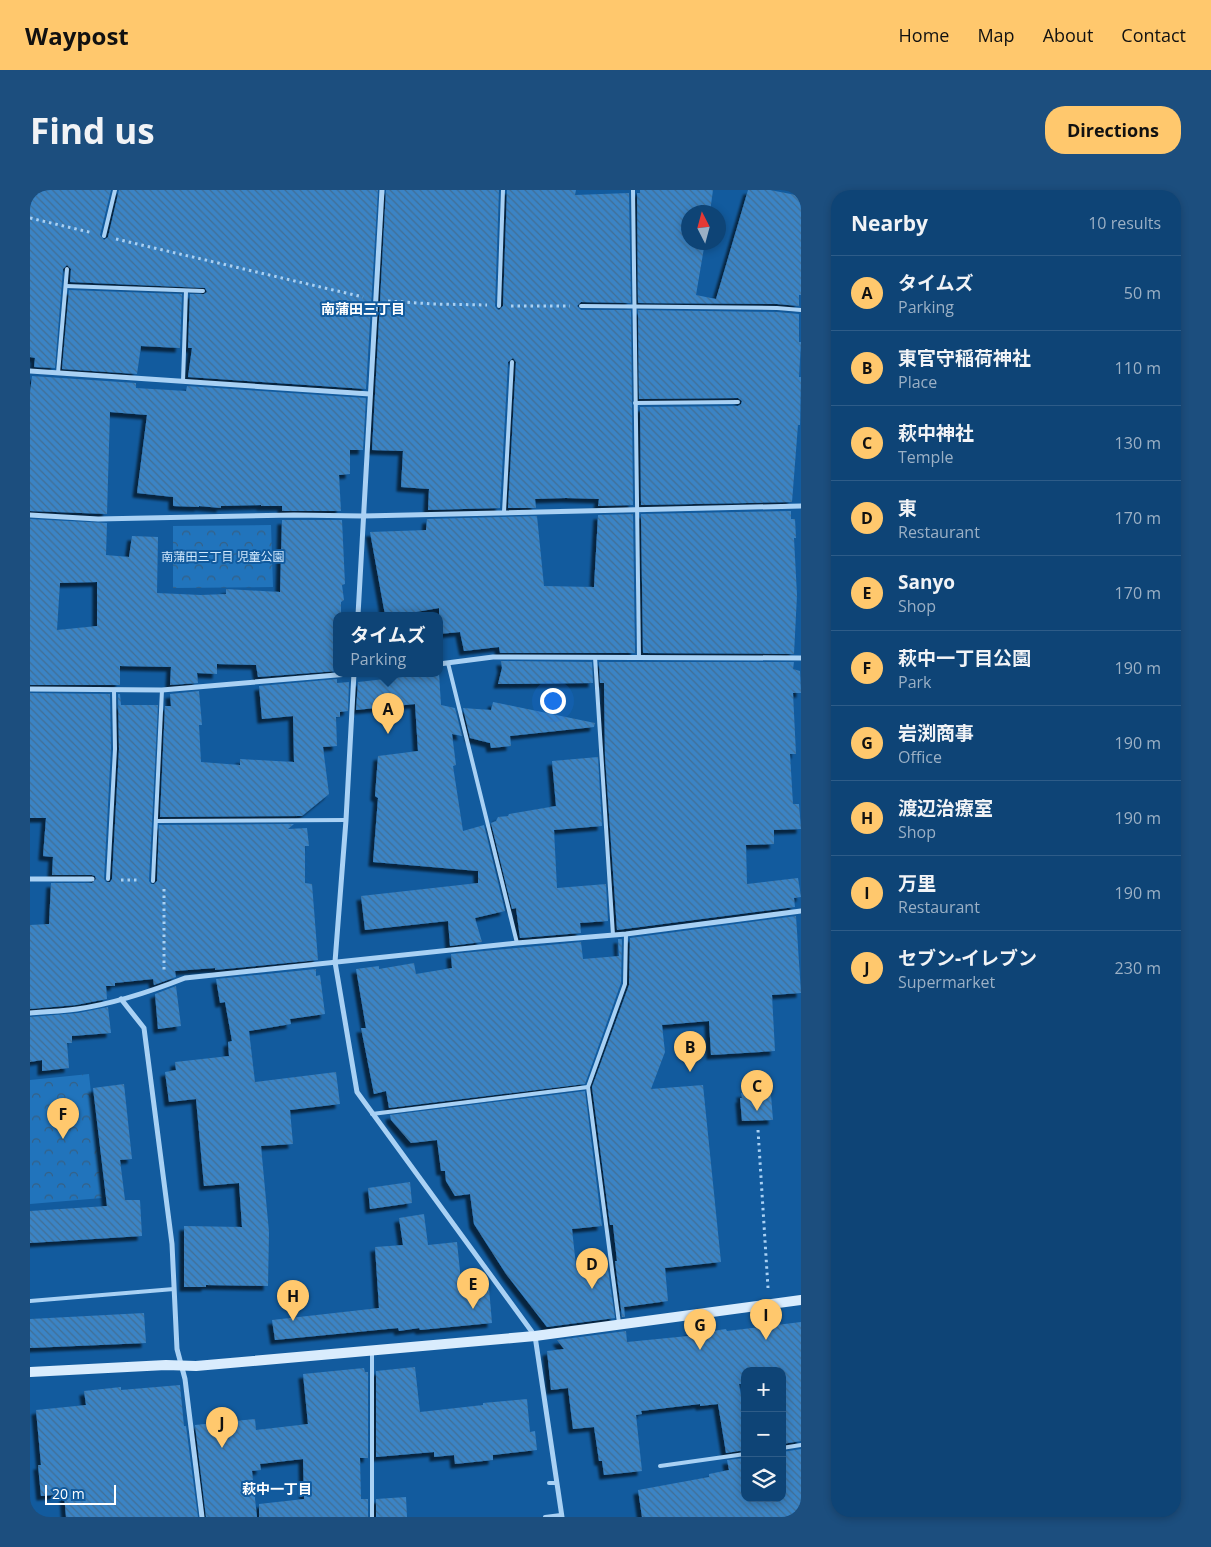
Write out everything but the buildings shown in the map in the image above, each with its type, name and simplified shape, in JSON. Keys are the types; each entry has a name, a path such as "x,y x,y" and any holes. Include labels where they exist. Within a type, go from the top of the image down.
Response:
{"street":[{"path":"358,612 382,190"},
{"path":"30,371 370,394"},
{"path":"30,515 98,519 285,515 363,516 801,506"},
{"path":"443,664 493,657 801,658"},
{"path":"30,689 162,690 333,675"},
{"path":"356,677 335,962 357,1092 535,1336 561,1516"},
{"path":"30,879 92,879"},
{"path":"30,1013 78,1009 121,999 185,978 517,943 626,934 801,911"},
{"path":"121,999 144,1028 172,1244 177,1349 182,1364 202,1517"},
{"path":"30,1372 182,1364 196,1366 372,1352 620,1326 801,1300"}],"lane":[{"path":"104,236 115,190"},
{"path":"499,306 503,190"},
{"path":"633,190 639,658"},
{"path":"58,373 67,269"},
{"path":"66,286 203,291"},
{"path":"183,382 186,291"},
{"path":"581,306 777,308 801,310"},
{"path":"504,512 512,362"},
{"path":"636,403 738,402"},
{"path":"596,657 613,935"},
{"path":"448,663 517,943"},
{"path":"108,879 115,749 114,690"},
{"path":"153,881 162,690"},
{"path":"156,821 346,820"},
{"path":"620,1326 588,1087 625,984 626,934"},
{"path":"372,1114 588,1087"},
{"path":"30,1301 174,1289"},
{"path":"372,1352 372,1517"},
{"path":"786,1447 801,1445"},
{"path":"660,1466 741,1455"},
{"path":"549,1483 556,1483"},
{"path":"545,1517 561,1516"}],"path":[{"path":"30,218 376,301 499,306 581,306"},
{"path":"108,879 164,882 164,986"},
{"path":"758,1130 769,1294"}],"green space":[{"name":"南蒲田三丁目 児童公園","path":"271,525 273,587 173,588 173,526"},
{"path":"89,1074 102,1198 30,1204 30,1080"}],"place":[{"name":"タイムズ","path":"388,734"},
{"name":"東官守稲荷神社","path":"690,1072"},
{"name":"萩中神社","path":"757,1111"},
{"name":"萩中一丁目公園","path":"63,1139"},
{"name":"東","path":"592,1289"},
{"name":"Sanyo","path":"473,1309"},
{"name":"渡辺治療室","path":"293,1321"},
{"name":"万里","path":"766,1340"},
{"name":"岩渕商事","path":"700,1350"},
{"name":"セブン-イレブン","path":"222,1448"}],"district":[{"name":"南蒲田三丁目","path":"363,308"},
{"name":"萩中一丁目","path":"277,1488"}]}
